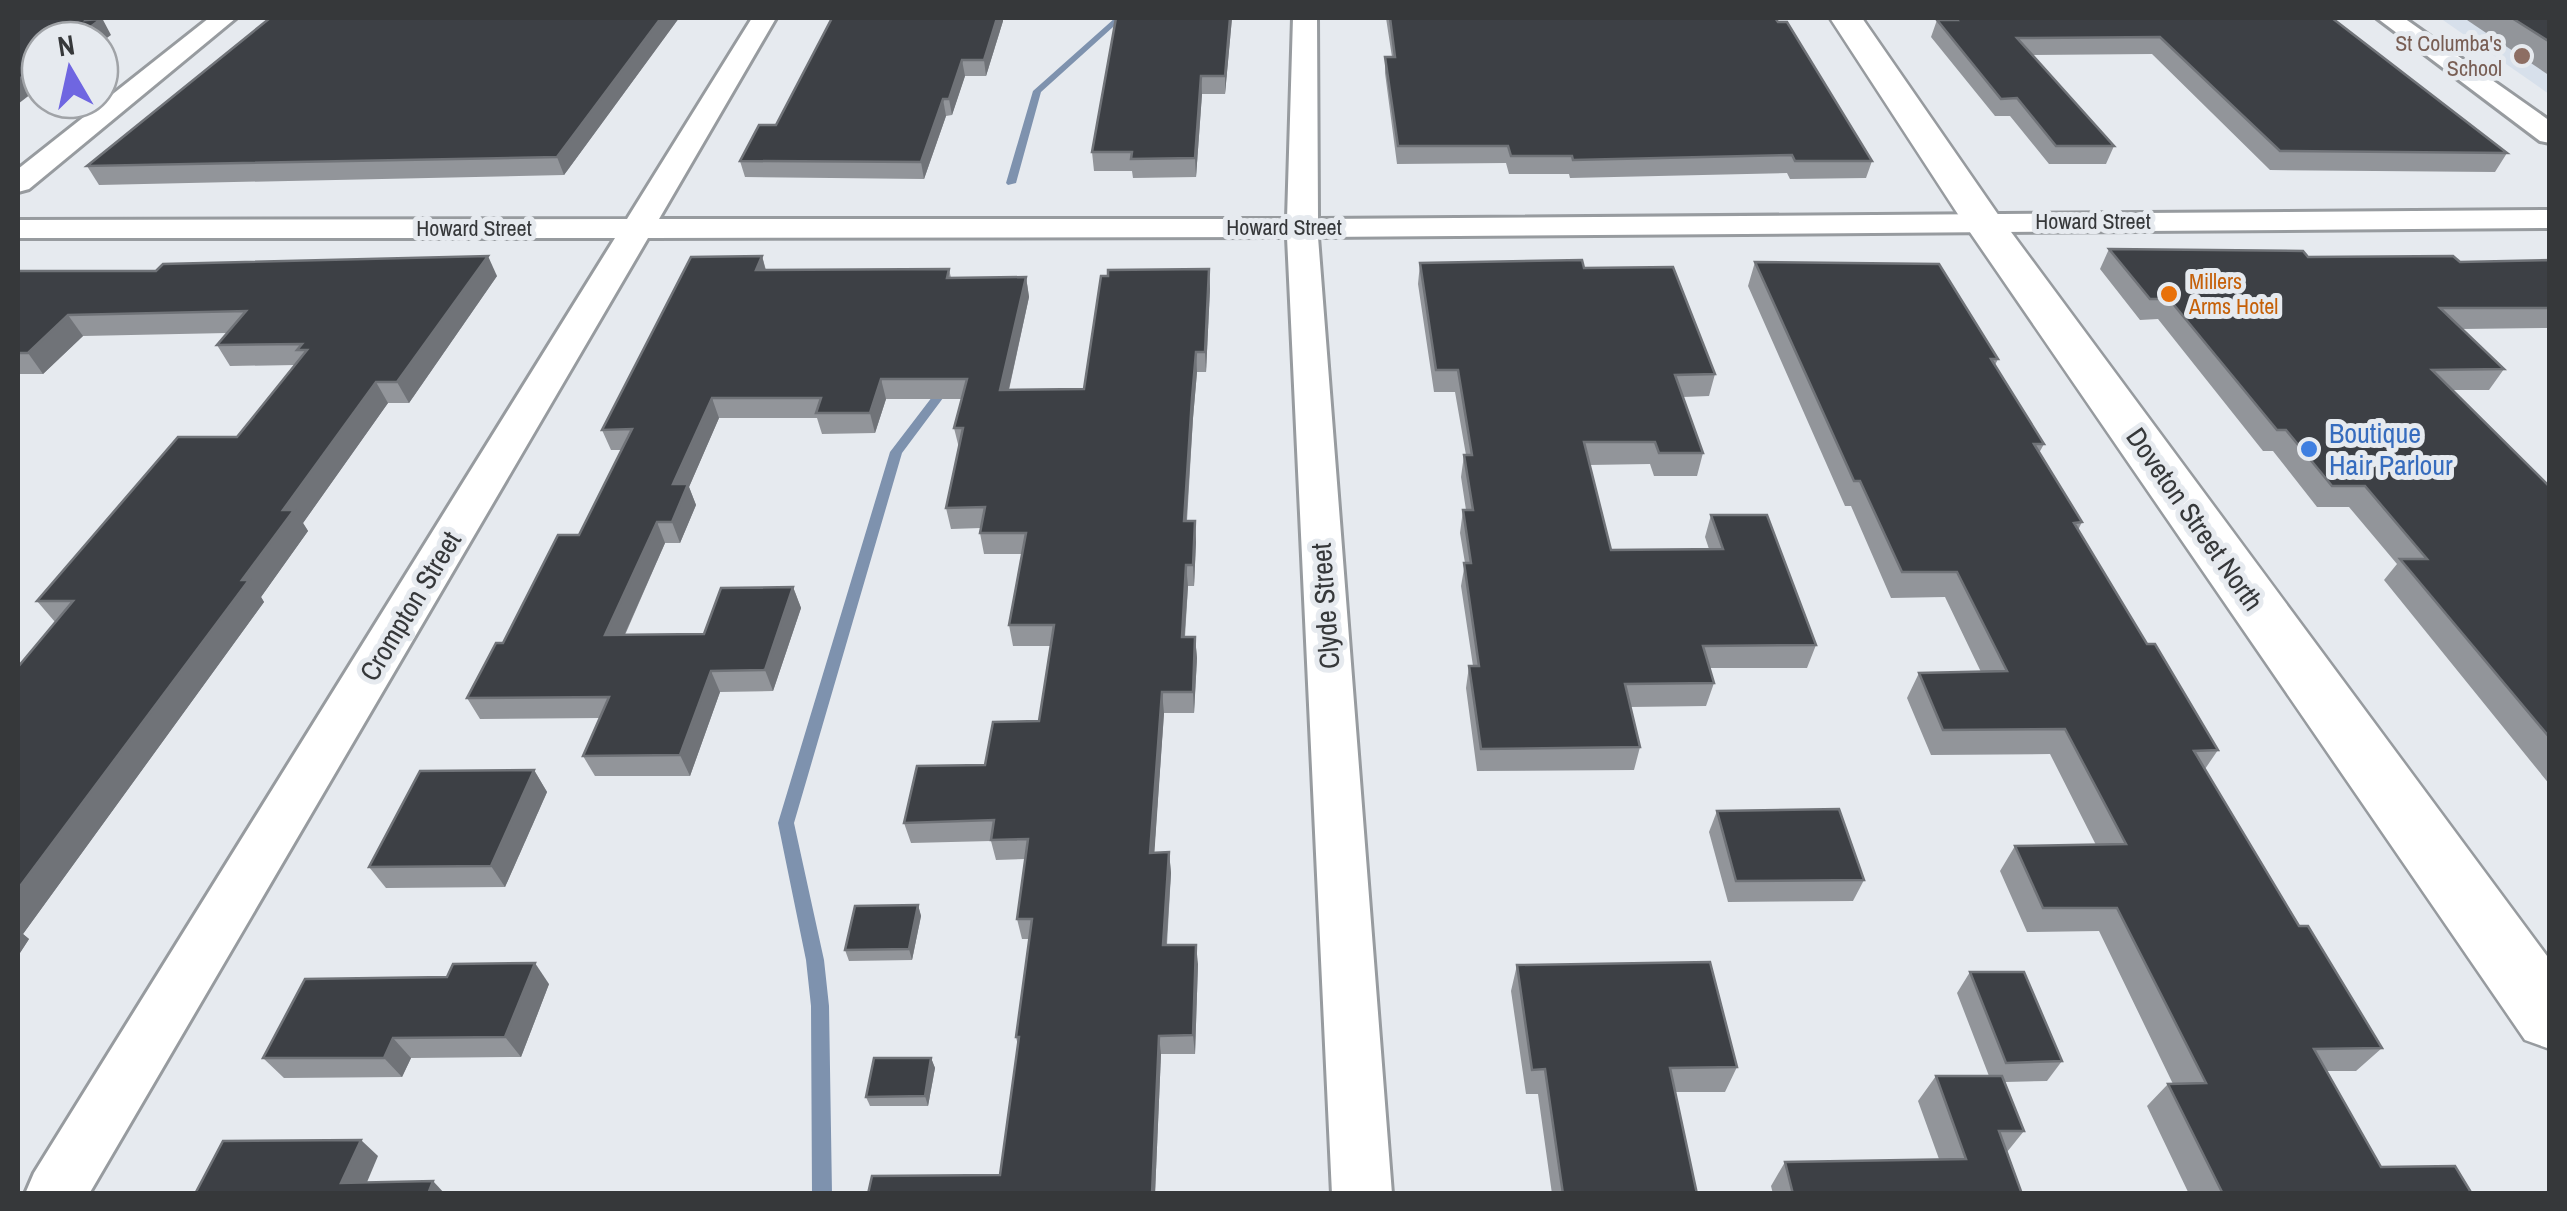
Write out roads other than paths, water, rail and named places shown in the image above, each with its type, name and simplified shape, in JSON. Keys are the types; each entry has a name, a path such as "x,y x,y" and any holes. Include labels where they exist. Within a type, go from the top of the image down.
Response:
{"main road":[{"name":"Doveton Street North","path":"1846,18 1983,222 2550,1017"}],"street":[{"path":"18,183 224,18"},
{"name":"Crompton Street","path":"55,1194 764,18"},
{"name":"Clyde Street","path":"1305,18 1302,228 1362,1194"},
{"path":"2389,18 2550,135"},
{"name":"Howard Street","path":"18,230 1302,228 2550,218"}],"waterway":[{"path":"1011,183 1037,91 1119,18"},
{"path":"822,1194 820,1006 815,960 786,823 896,452 946,386"}],"place":[{"name":"St Columba's School","path":"2522,56"},
{"name":"Millers Arms Hotel","path":"2169,294"},
{"name":"Boutique Hair Parlour","path":"2309,449"}]}
